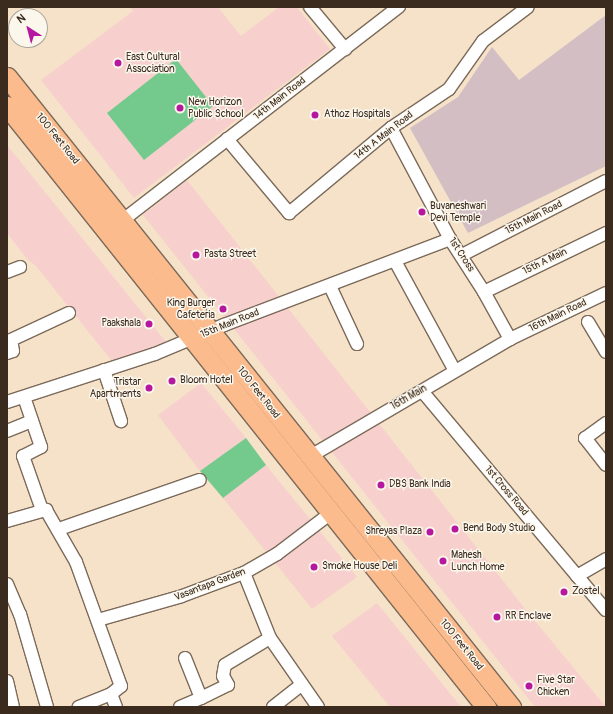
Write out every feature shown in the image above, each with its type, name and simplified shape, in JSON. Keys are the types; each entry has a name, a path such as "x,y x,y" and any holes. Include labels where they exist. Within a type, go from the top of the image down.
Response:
{"main road":[{"name":"100 Feet Road","path":"7,77 123,220 309,457 511,707"},
{"name":"100 Feet Road","path":"7,106 486,707"}],"street":[{"path":"310,7 345,49"},
{"name":"14th Main Road","path":"123,220 399,7"},
{"name":"14th A Main Road","path":"227,139 288,213 391,128 449,88 483,41 528,7"},
{"name":"1st Cross","path":"391,128 450,239 462,255 510,339"},
{"name":"15th Main Road","path":"462,255 606,180"},
{"name":"15th A Main","path":"484,292 606,233"},
{"name":"15th Main Road","path":"7,402 192,339 450,239"},
{"path":"395,261 455,371"},
{"path":"7,272 20,267"},
{"path":"330,286 357,344"},
{"name":"16th Main Road","path":"510,339 606,293"},
{"path":"7,354 13,351 9,337 69,313"},
{"path":"588,322 606,352"},
{"name":"16th Main","path":"309,457 510,339"},
{"path":"104,370 121,420"},
{"name":"1st Cross Road","path":"422,391 606,610"},
{"path":"24,397 41,448 23,456 42,510"},
{"path":"7,431 32,422"},
{"path":"606,423 584,438 606,466"},
{"path":"59,529 200,480"},
{"path":"7,521 46,510 59,529 76,562 121,686 111,694 78,707"},
{"name":"Vasantapa Garden","path":"98,620 182,596 244,573 277,554 331,513"},
{"path":"577,576 606,559"},
{"path":"244,573 270,638 301,685 318,707"},
{"path":"7,584 20,614 47,707"},
{"path":"180,707 228,685 223,676 224,664 270,638"},
{"path":"185,658 201,698"},
{"path":"7,681 13,707"},
{"path":"273,707 301,685"},
{"path":"111,694 116,707"}],"shaded area":[{"path":"130,7 218,7 241,36 279,7 297,7 330,49 134,198 41,80 133,11"},
{"path":"606,15 606,166 468,233 410,128 458,97 492,47 519,80"},
{"path":"7,145 166,342 115,365 36,266 27,259 7,233"},
{"path":"187,180 530,615 606,707 535,707 143,215"},
{"path":"201,383 246,438 200,471 158,415"},
{"path":"266,465 357,577 312,609 223,498"},
{"path":"377,603 461,707 390,707 332,636"}],"green space":[{"path":"176,59 213,106 144,160 107,113"},
{"path":"246,438 266,465 223,498 200,471"}],"place":[{"name":"East Cultural Association","path":"118,63"},
{"name":"New Horizon Public School","path":"180,108"},
{"name":"Athoz Hospitals","path":"315,115"},
{"name":"Buvaneshwari Devi Temple","path":"422,212"},
{"name":"Pasta Street","path":"196,255"},
{"name":"King Burger Cafeteria","path":"223,309"},
{"name":"Paakshala","path":"149,324"},
{"name":"Bloom Hotel","path":"172,381"},
{"name":"Tristar Apartments","path":"149,388"},
{"name":"DBS Bank India","path":"381,485"},
{"name":"Bend Body Studio","path":"455,529"},
{"name":"Shreyas Plaza","path":"430,532"},
{"name":"Mahesh Lunch Home","path":"443,561"},
{"name":"Smoke House Deli","path":"314,567"},
{"name":"Zostel","path":"564,592"},
{"name":"RR Enclave","path":"497,617"},
{"name":"Five Star Chicken","path":"529,686"}]}
